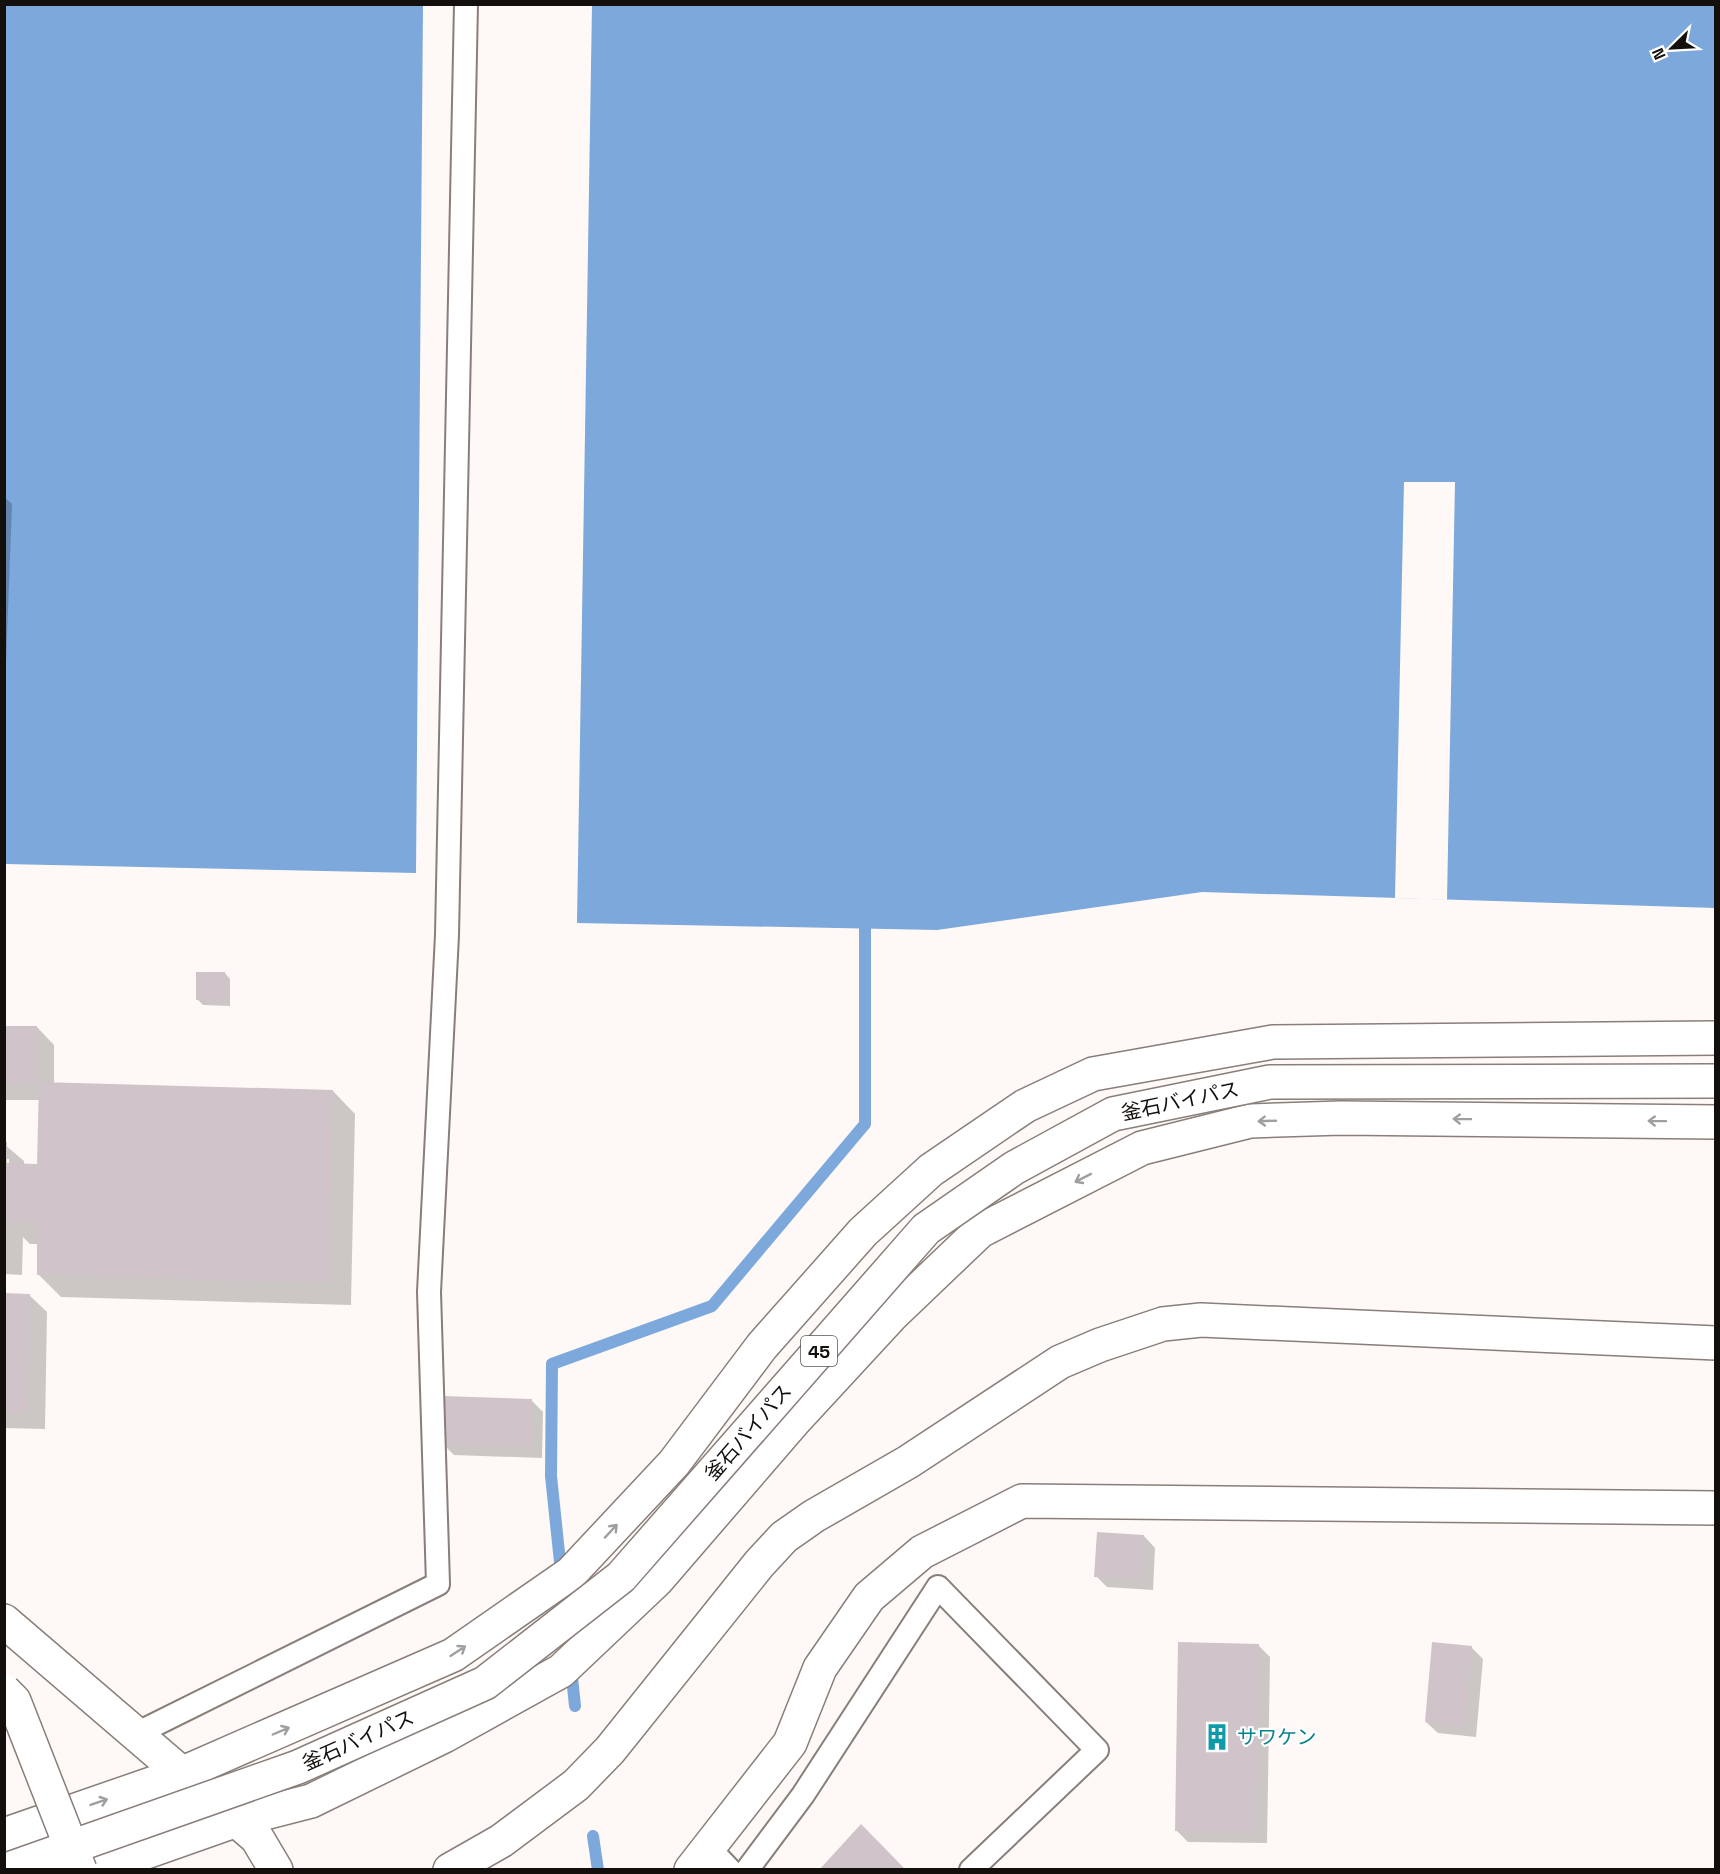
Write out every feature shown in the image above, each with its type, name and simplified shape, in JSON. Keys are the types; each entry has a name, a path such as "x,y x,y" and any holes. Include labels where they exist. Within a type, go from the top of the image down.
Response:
{"main road":[{"path":"4,1835 183,1773 453,1655 571,1573 674,1463 762,1346 863,1232 931,1170 1025,1106 1083,1078 1093,1074 1273,1042 1716,1038"},
{"name":"釜石バイパス","path":"6,1869 298,1767 485,1683 621,1578 926,1229 1014,1168 1113,1114 1270,1082 1716,1081"},
{"path":"95,1869 237,1820 310,1801 444,1736 561,1671 657,1580 795,1420 892,1315 980,1231 1142,1148 1250,1121 1353,1118 1716,1122"},
{"path":"450,1869 501,1841 576,1785 610,1750 759,1564 784,1537 908,1462 1060,1362 1100,1345 1163,1324 1201,1320 1716,1343"},
{"path":"710,1862 790,1743 820,1668 869,1597 922,1552 1022,1501 1716,1508"},
{"path":"4,1621 257,1838 276,1869"},
{"path":"4,1691 14,1701 80,1869"}],"lane":[{"path":"138,1734 438,1584 429,1292 447,935 466,4"},
{"path":"747,1869 803,1795 938,1587 1097,1750 971,1869"}],"water":[{"path":"5,4 423,5 416,873 5,864"},
{"path":"592,5 1715,5 1715,908 1202,892 937,930 577,923"}],"pier":[{"path":"1404,482 1455,482 1447,900 1395,898"}],"building":[{"path":"196,972 225,972 225,1001 196,1000"},
{"path":"4,1026 37,1026 38,1084 4,1084"},
{"path":"39,1082 333,1090 329,1283 37,1275 37,1222 4,1222 4,1142 7,1142 7,1163 37,1164"},
{"path":"4,1293 30,1294 28,1412 4,1412"},
{"path":"443,1396 532,1399 531,1447 441,1444"},
{"path":"1097,1532 1144,1535 1142,1579 1094,1577"},
{"name":"サワケン","path":"1178,1642 1259,1644 1256,1832 1175,1831"},
{"path":"1432,1642 1472,1646 1465,1727 1425,1722"},
{"path":"861,1824 906,1870 819,1870"}],"waterway":[{"path":"575,1706 551,1476 552,1364 712,1306 865,1124 865,928"},
{"path":"593,1836 598,1870"}],"place":[{"name":"サワケン","path":"1217,1737"}]}
